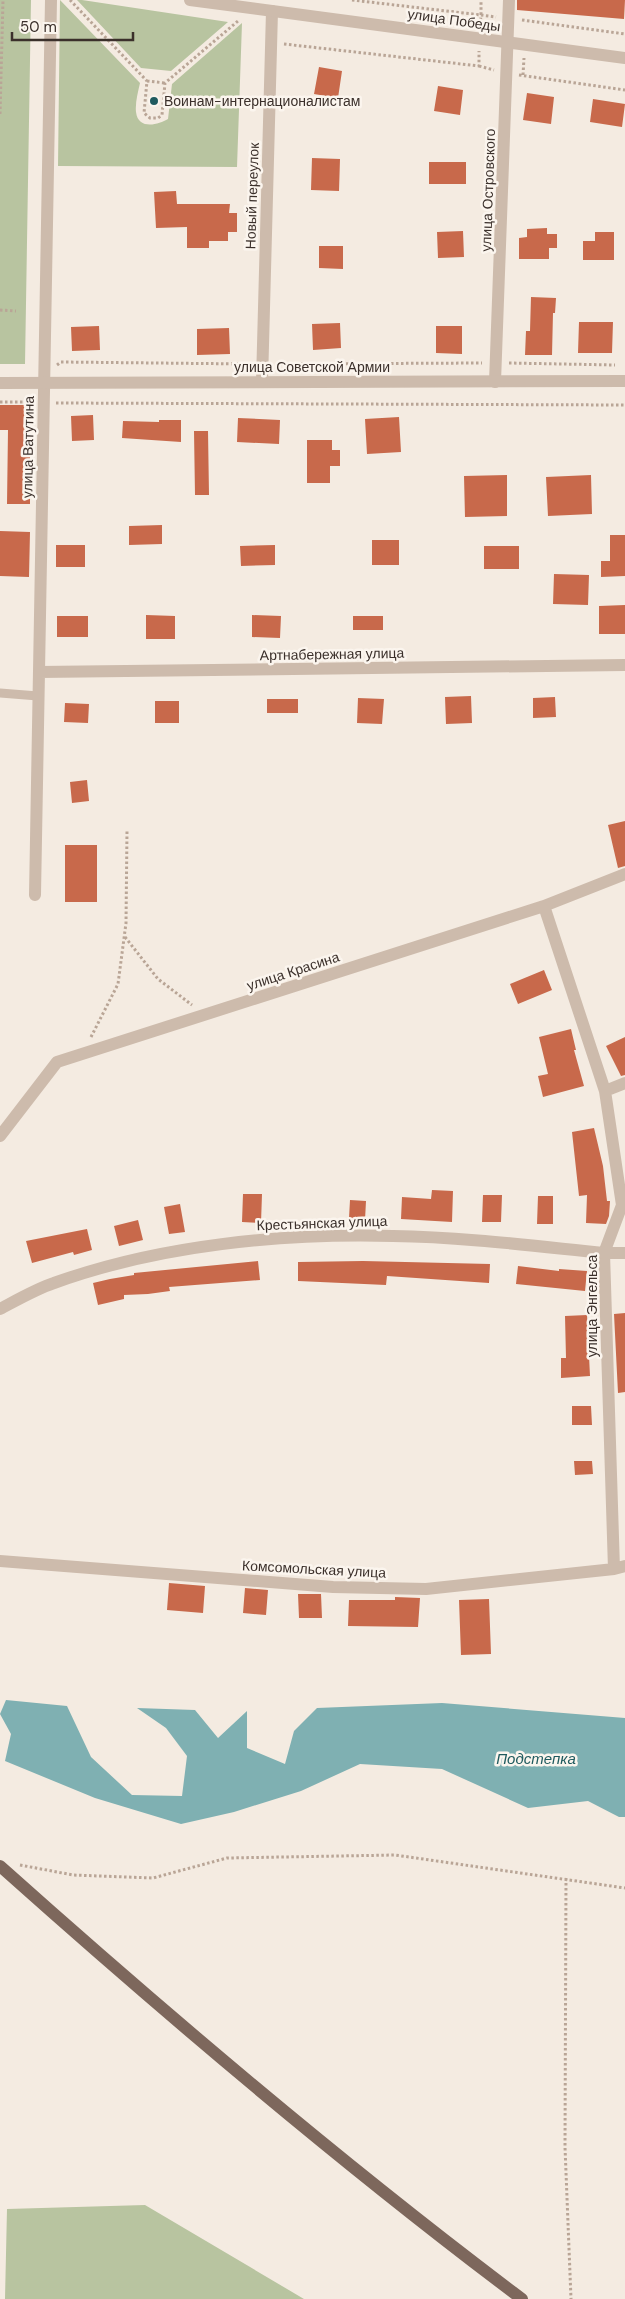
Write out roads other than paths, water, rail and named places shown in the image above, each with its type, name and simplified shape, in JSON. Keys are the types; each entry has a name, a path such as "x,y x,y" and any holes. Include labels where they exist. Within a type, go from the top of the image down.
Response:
{"main road":[{"path":"0,1866 146,1997 418,2220 522,2299"}],"street":[{"name":"улица Ватутина","path":"35,895 51,0"},
{"name":"улица Победы","path":"190,0 625,58"},
{"name":"улица Островского","path":"495,382 509,0"},
{"name":"Новый переулок","path":"262,382 272,11"},
{"name":"улица Советской Армии","path":"0,383 44,377 262,382 625,381"},
{"name":"Артнабережная улица","path":"39,672 625,665"},
{"name":"улица Красина","path":"0,1136 56,1062 544,906 625,874"},
{"name":"улица Энгельса","path":"544,906 605,1091 622,1205 604,1253 619,1568"},
{"path":"605,1091 625,1083"},
{"name":"Крестьянская улица","path":"0,1309 53,1283 105,1267 167,1254 268,1238 394,1236 604,1253 625,1253"},
{"name":"Комсомольская улица","path":"0,1561 333,1587 426,1590 619,1568"}],"lane":[{"path":"0,693 38,696"}],"water":[{"name":"Подстепка","path":"6,1700 67,1706 91,1757 132,1795 182,1796 187,1756 166,1728 137,1708 195,1710 218,1738 247,1711 247,1748 285,1764 294,1731 317,1708 442,1703 625,1718 625,1817 619,1817 588,1801 528,1808 442,1769 360,1764 301,1791 234,1812 181,1824 95,1798 5,1761 11,1734 0,1714"}],"place":[{"name":"Воинам-интернационалистам","path":"154,101"}]}
